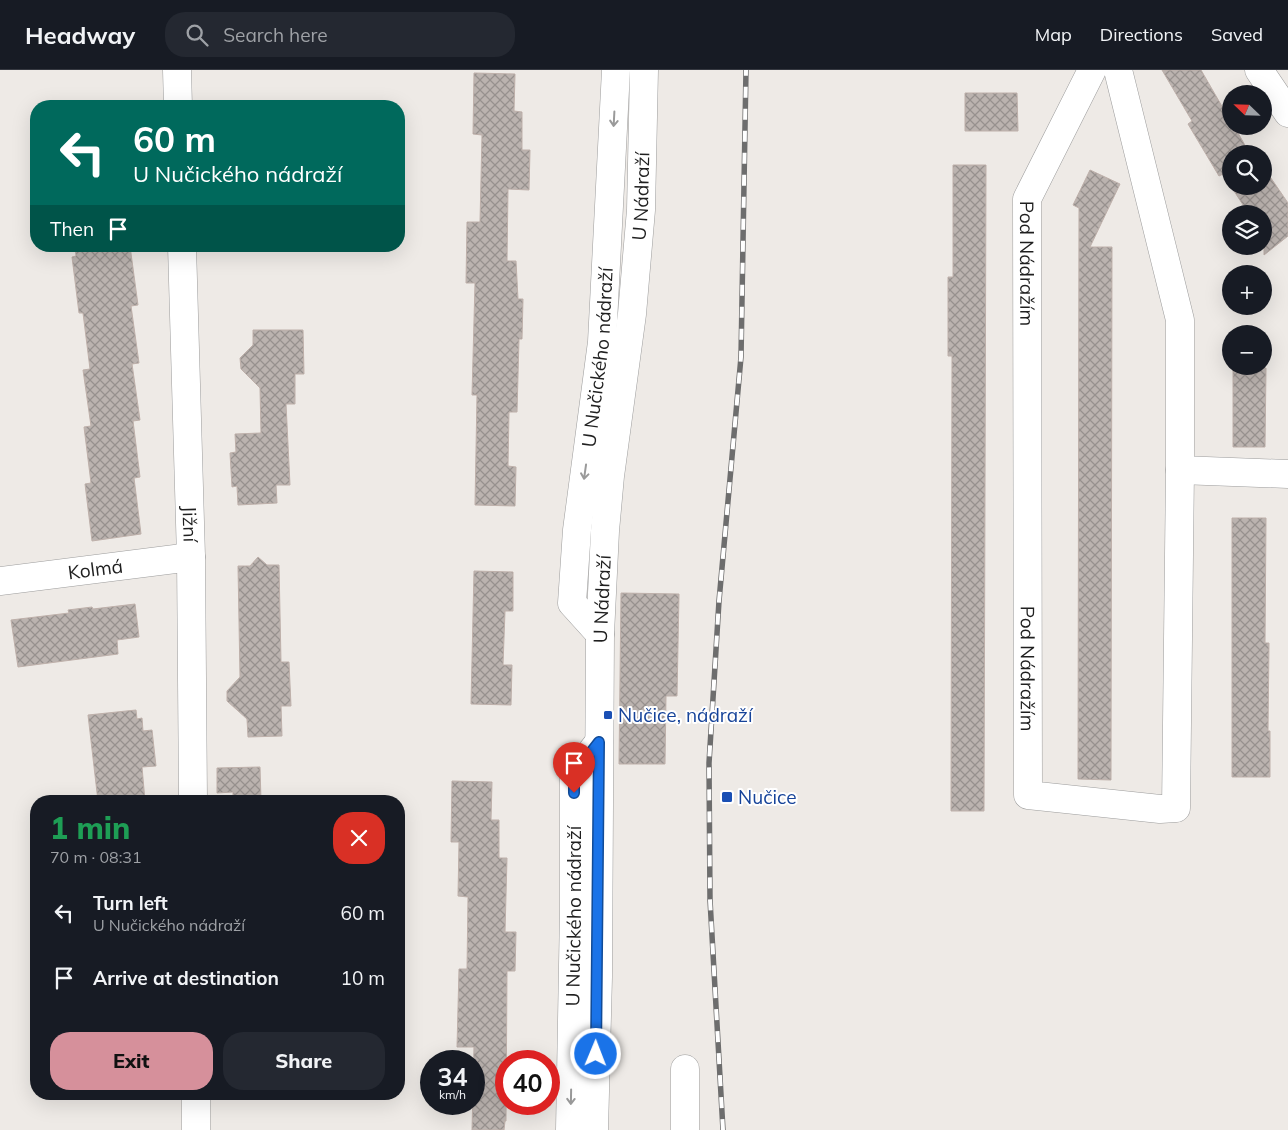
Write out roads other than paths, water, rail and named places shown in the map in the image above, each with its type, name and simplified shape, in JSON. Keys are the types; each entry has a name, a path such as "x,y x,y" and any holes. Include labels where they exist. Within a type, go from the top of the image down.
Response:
{"street":[{"path":"177,70 178,100"},
{"name":"U Nučického nádraží","path":"600,634 572,603 577,530 602,342 616,70"},
{"name":"U Nádraží","path":"594,1130 598,969 600,634 604,531 632,314 641,210 644,70"},
{"name":"Pod Nádražím","path":"1092,70 1027,199 1028,795 1160,809 1176,808 1180,320 1118,70"},
{"path":"1259,70 1288,113"},
{"name":"Jižní","path":"182,252 191,557 193,795"},
{"path":"1180,470 1288,474"},
{"name":"Kolmá","path":"0,581 191,557"},
{"name":"U Nučického nádraží","path":"570,1130 574,910 574,774 599,742"},
{"path":"685,1069 685,1130"},
{"path":"196,1100 196,1130"}],"railway":[{"path":"723,1130 710,900 709,763 719,601 741,357 746,70"}],"place":[{"name":"Nučice, nádraží","path":"608,715"},
{"name":"Nučice","path":"727,797"}]}
